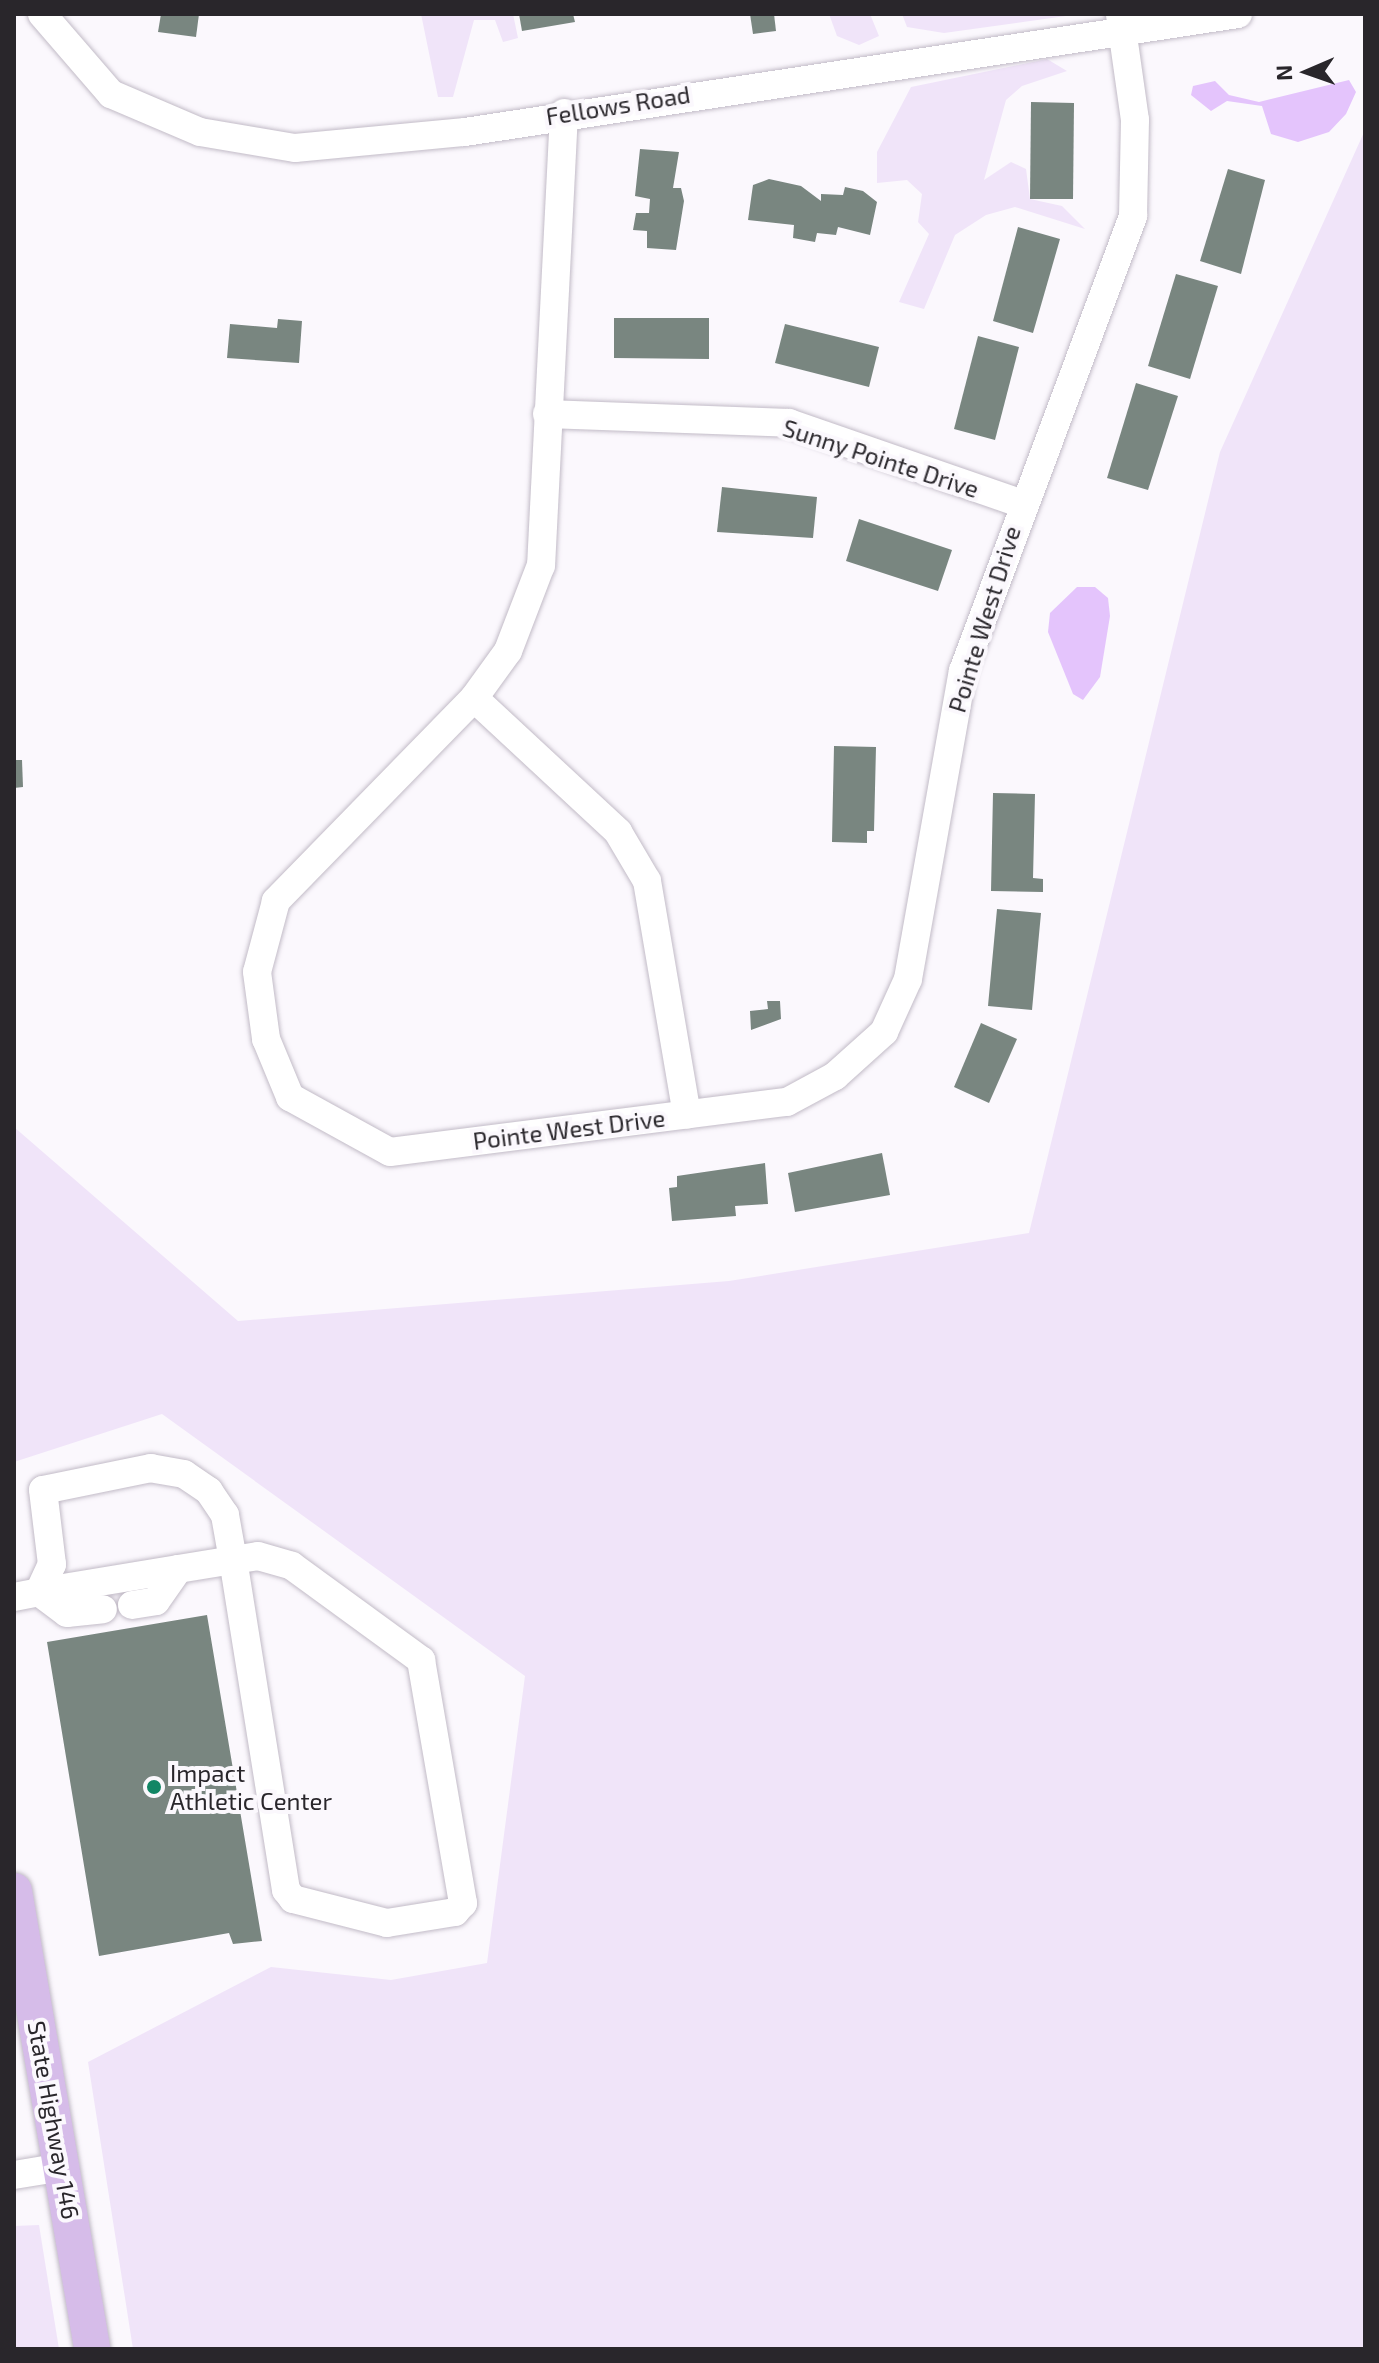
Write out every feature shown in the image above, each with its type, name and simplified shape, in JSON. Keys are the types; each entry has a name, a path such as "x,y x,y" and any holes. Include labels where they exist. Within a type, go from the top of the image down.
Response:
{"main road":[{"name":"State Highway 146","path":"14,1891 92,2349"}],"street":[{"name":"Fellows Road","path":"42,14 111,94 200,132 295,148 465,132 1121,22 1238,14"},
{"name":"Pointe West Drive","path":"564,113 541,565 508,651 474,698 276,901 257,972 266,1039 290,1097 390,1152 787,1102 835,1076 884,1032 908,979 963,671 1020,503 1133,216 1137,151 1121,22"},
{"name":"Sunny Pointe Drive","path":"547,414 789,423 1020,503"},
{"path":"474,698 618,832 647,881 687,1115"},
{"path":"26,1595 52,1564 41,1499 50,1484 151,1468 184,1474 209,1491 225,1515 233,1560 286,1890 307,1904 387,1923 455,1912 464,1891 421,1660 292,1566 258,1556 233,1560 178,1569 26,1595"},
{"path":"132,1605 156,1601 178,1569"},
{"path":"26,1595 67,1613 103,1609"},
{"path":"14,2175 63,2167"}],"shaded area":[{"path":"421,14 513,14 518,38 503,42 495,20 474,20 453,97 438,97"},
{"path":"829,14 870,14 879,36 859,45 837,36"},
{"path":"902,14 1080,14 944,33 907,27"},
{"path":"1047,59 1067,71 1022,86 1006,100 984,180 1011,162 1026,169 1030,199 1062,206 1085,229 1015,207 986,215 955,235 924,309 899,302 929,234 918,222 922,194 907,180 877,183 877,152 911,87"},
{"path":"1349,80 1356,92 1346,114 1329,132 1298,142 1271,134 1262,106 1227,101 1211,111 1191,95 1193,86 1215,81 1229,95 1259,102"},
{"path":"1365,130 1365,2349 133,2349 88,2062 271,1967 391,1980 487,1963 525,1676 162,1414 14,1462 14,1127 238,1321 729,1281 1029,1233 1220,452"},
{"path":"1077,587 1095,587 1108,598 1110,616 1100,677 1083,700 1073,694 1048,632 1050,613"},
{"path":"39,2225 59,2349 14,2349 14,2226"}],"building":[{"path":"161,14 199,14 196,37 158,32"},
{"path":"519,14 573,14 575,22 522,31"},
{"path":"750,14 774,14 776,31 753,34"},
{"path":"1031,102 1074,103 1073,199 1030,199"},
{"path":"640,149 679,152 673,188 681,188 684,201 676,250 647,248 647,231 633,230 636,213 649,213 650,199 635,196"},
{"path":"1228,169 1265,180 1241,274 1200,261"},
{"path":"769,179 801,186 821,201 821,194 843,195 845,187 863,191 877,202 870,235 838,227 836,235 817,233 815,242 793,238 794,225 748,220 753,185"},
{"path":"1018,227 1060,239 1033,333 993,321"},
{"path":"1176,274 1218,286 1190,379 1148,366"},
{"path":"614,318 709,318 709,359 614,358"},
{"path":"278,319 302,321 299,363 227,358 230,324 277,328"},
{"path":"785,324 879,347 869,387 775,363"},
{"path":"978,336 1019,347 995,440 954,429"},
{"path":"1136,383 1178,396 1148,490 1107,478"},
{"path":"722,487 817,497 813,538 717,532"},
{"path":"859,519 952,550 938,591 846,561"},
{"path":"834,746 876,747 874,831 867,831 867,843 832,842"},
{"path":"14,760 22,760 23,787 14,788"},
{"path":"993,793 1035,794 1033,878 1043,879 1043,892 991,891"},
{"path":"997,909 1041,913 1032,1010 988,1006"},
{"path":"767,1001 780,1001 781,1019 751,1030 750,1011 768,1009"},
{"path":"981,1023 1017,1039 989,1103 954,1087"},
{"path":"882,1153 890,1195 795,1212 788,1173"},
{"path":"765,1163 768,1204 735,1206 736,1216 672,1221 669,1188 677,1187 677,1176"},
{"name":"Impact Athletic Center","path":"207,1615 262,1941 233,1944 229,1933 99,1956 47,1642"}],"place":[{"name":"Impact Athletic Center","path":"154,1787"}]}
